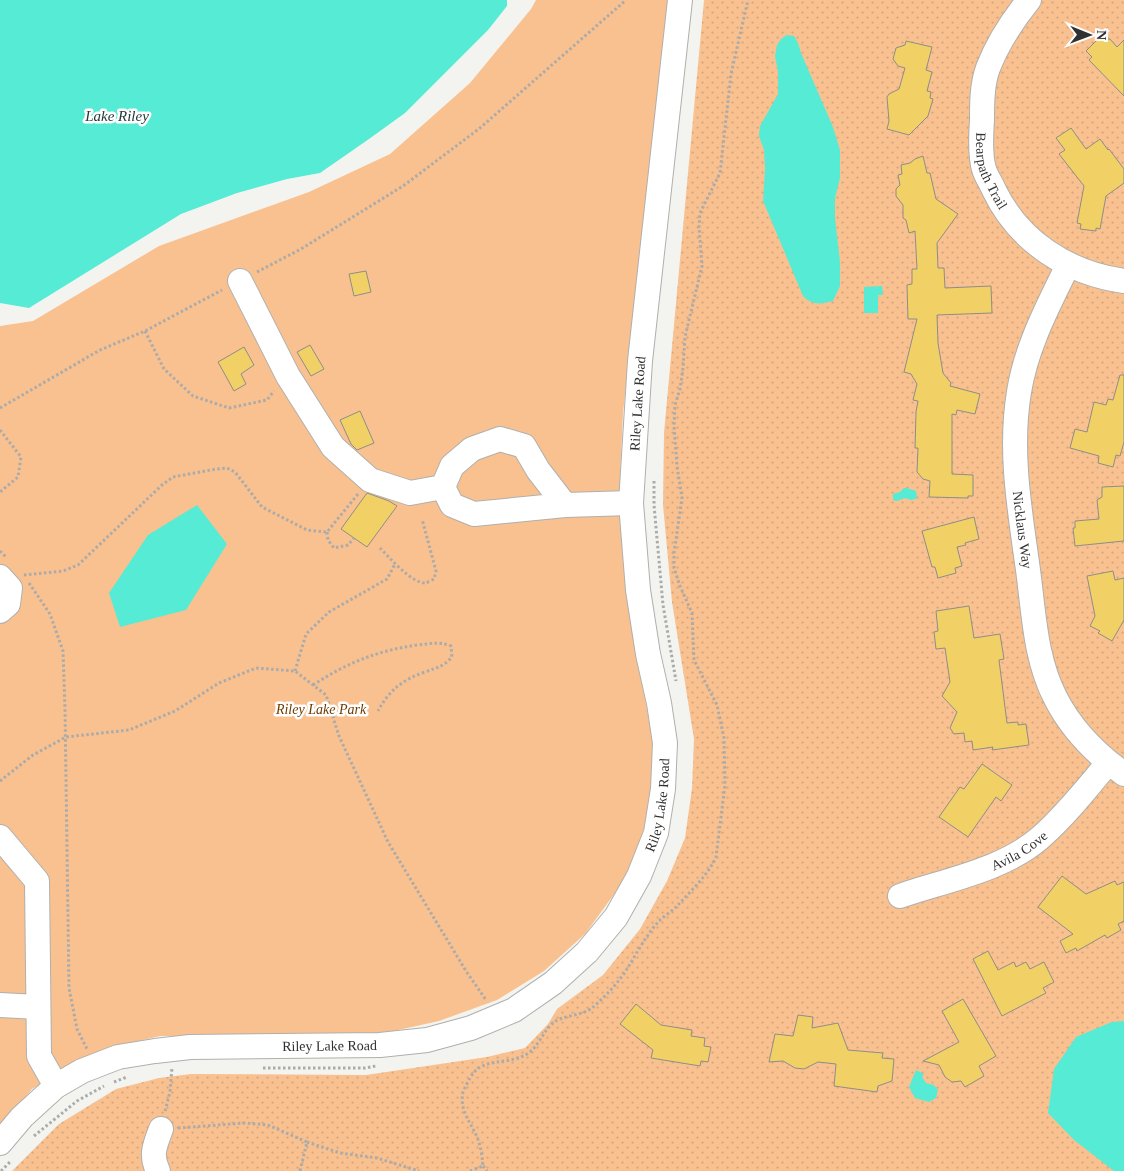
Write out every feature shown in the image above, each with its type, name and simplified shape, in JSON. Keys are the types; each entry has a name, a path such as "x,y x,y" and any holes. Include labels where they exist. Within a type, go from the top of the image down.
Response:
{"street":[{"name":"Riley Lake Road","path":"7,1150 22,1117 56,1086 82,1071 99,1076 118,1057 190,1048 380,1045 427,1040 471,1028 514,1010 553,983 587,952 616,916 639,876 656,833 663,789 665,742 638,590 632,503 640,362 680,0"},
{"name":"Bearpath Trail","path":"1029,0 999,41 987,70 982,102 981,134 984,169 998,199 1017,226 1042,250 1068,265 1101,278 1124,281"},
{"name":"Nicklaus Way","path":"1068,265 1029,352 1019,391 1014,431 1016,473 1035,632 1043,667 1056,698 1075,729 1116,768"},
{"path":"240,281 288,376 333,447 370,480 410,493 443,487"},
{"path":"565,505 538,470 524,446 500,439 472,449 452,466 443,487 452,505 474,514 565,505 632,503"},
{"path":"0,611 8,604 10,569"},
{"name":"Avila Cove","path":"900,896 972,873 1008,859 1040,838 1116,768"},
{"path":"0,837 37,881 38,1056 56,1086"},
{"path":"0,1005 38,1007"},
{"path":"158,1171 153,1161 155,1146 161,1129"}],"path":[{"path":"0,408 100,350 145,332 301,249 403,186 480,128 626,0"},
{"path":"145,332 164,368 193,396 229,408 267,400 288,376"},
{"path":"0,430 21,457 18,477 0,492"},
{"path":"0,551 10,569 24,575 63,571 78,565 162,484 174,477 227,468 235,472 262,507 307,530 327,532"},
{"path":"654,478 654,505 663,605 677,688"},
{"path":"354,538 348,545 334,548 328,540 327,532 370,480"},
{"path":"380,548 417,581 427,583 434,579 436,571 422,520"},
{"path":"295,671 306,634 329,612 387,579 396,564"},
{"path":"24,575 50,614 63,650 69,988 77,1029 99,1076"},
{"path":"313,685 336,670 380,652 440,642 451,646 452,657 445,666 423,672 400,683 385,697 378,710"},
{"path":"0,781 33,755 66,737 129,730 175,711 219,684 256,668 295,671 326,695 339,736 388,842 466,971 498,1017"},
{"path":"259,1068 365,1068 384,1065"},
{"path":"172,1068 170,1092 161,1129 204,1125 268,1125 340,1154 377,1158 419,1171"},
{"path":"162,1070 181,1068"},
{"path":"28,1143 77,1101 99,1076 134,1075"},
{"path":"300,1171 307,1142"},
{"path":"1,1171 7,1150"},
{"path":"483,1166 487,1171"}],"green space":[{"name":"Riley Lake Park","path":"536,0 668,0 623,413 620,476 627,600 652,737 652,790 642,837 623,882 585,934 544,971 497,1000 439,1021 380,1034 160,1036 101,1050 32,1089 0,1128 0,326 33,321 159,246 309,192 390,154 470,83 531,9"},
{"path":"704,0 1124,0 1124,1171 12,1171 59,1124 116,1089 159,1078 191,1074 366,1075 487,1057 525,1048 548,1024 557,1009 603,975 640,929 667,881 685,838 692,788 694,739 672,602 663,505 664,433"}],"water":[{"name":"Lake Riley","path":"0,0 507,0 507,6 488,30 405,113 320,173 287,179 237,193 181,214 29,308 0,303"},
{"path":"787,35 794,36 798,43 833,127 840,150 840,178 835,198 835,218 840,262 840,286 833,301 824,303 813,303 803,296 763,201 765,169 764,150 759,136 760,126 778,94 778,72 775,56 777,45"},
{"path":"882,286 883,295 878,295 878,313 864,313 864,287"},
{"path":"904,488 916,491 916,499 893,500 893,494 900,492"},
{"path":"197,505 227,544 186,610 120,627 109,593 148,535"},
{"path":"1124,1021 1124,1171 1114,1171 1074,1140 1048,1113 1054,1069 1076,1037 1112,1022"},
{"path":"916,1070 924,1074 922,1077 926,1083 934,1085 938,1090 936,1098 929,1102 915,1098 909,1087"}],"building":[{"path":"1098,39 1110,39 1117,47 1124,40 1124,96 1089,60 1092,57 1086,51"},
{"path":"906,41 932,47 926,70 932,72 927,91 931,92 930,98 933,99 928,116 909,135 887,129 889,121 887,97 899,89 905,68 898,66 893,59 896,48 905,45"},
{"path":"1071,128 1086,149 1100,139 1124,169 1124,183 1106,196 1100,229 1096,228 1096,231 1080,229 1081,224 1077,223 1084,186 1059,154 1065,150 1056,138"},
{"path":"923,156 927,173 930,173 936,199 958,214 937,243 938,268 944,268 945,288 991,286 992,313 937,315 938,343 943,373 951,383 950,386 980,394 975,414 957,410 956,415 952,414 952,474 973,475 973,496 968,496 968,498 929,497 930,481 923,479 917,472 918,448 915,448 918,401 913,400 917,384 911,374 904,372 917,319 908,319 907,285 912,284 912,269 917,269 915,231 909,233 906,220 903,218 903,205 896,196 896,189 900,185 898,175 902,174 901,165 910,163"},
{"path":"366,271 371,292 354,296 349,274"},
{"path":"310,345 324,369 311,376 297,352"},
{"path":"244,347 254,365 241,374 246,384 234,391 218,362"},
{"path":"1120,375 1124,375 1124,442 1120,456 1116,455 1113,467 1098,463 1099,456 1070,448 1075,429 1087,432 1094,402 1106,405 1108,399 1113,400"},
{"path":"360,411 374,443 357,450 351,444 340,420"},
{"path":"1124,486 1124,541 1075,546 1073,528 1075,528 1075,521 1099,519 1097,500 1102,497 1102,487"},
{"path":"367,493 397,506 367,547 341,529"},
{"path":"974,517 979,539 957,547 962,566 955,568 956,573 938,578 935,567 932,567 922,531"},
{"path":"1113,571 1115,580 1124,578 1124,620 1112,641 1098,633 1100,631 1090,626 1095,616 1087,576"},
{"path":"969,606 974,638 1000,634 1004,659 999,660 1007,723 1018,722 1018,725 1026,724 1029,745 992,750 993,747 973,750 972,741 965,742 964,733 954,734 950,728 957,712 942,696 950,682 945,648 936,649 934,632 938,631 936,611"},
{"path":"982,764 1012,785 1001,801 996,797 968,837 939,817 960,787 964,789"},
{"path":"1062,876 1086,894 1115,881 1117,885 1124,882 1124,921 1118,924 1121,930 1107,938 1105,935 1077,951 1076,948 1066,953 1060,941 1073,934 1038,907"},
{"path":"988,951 998,970 1014,962 1016,967 1026,962 1030,969 1044,962 1054,982 1043,988 1046,993 1002,1016 973,959"},
{"path":"963,999 996,1056 979,1066 984,1076 965,1087 961,1081 952,1082 945,1077 939,1065 923,1061 959,1042 942,1011"},
{"path":"636,1004 661,1025 692,1030 691,1036 705,1038 704,1046 711,1047 708,1062 701,1061 700,1066 651,1058 653,1050 620,1024"},
{"path":"798,1015 813,1017 812,1028 838,1023 848,1050 883,1053 882,1058 894,1059 892,1081 878,1086 877,1092 834,1086 836,1064 818,1062 804,1069 795,1068 783,1061 769,1062 775,1034 793,1036"}]}
